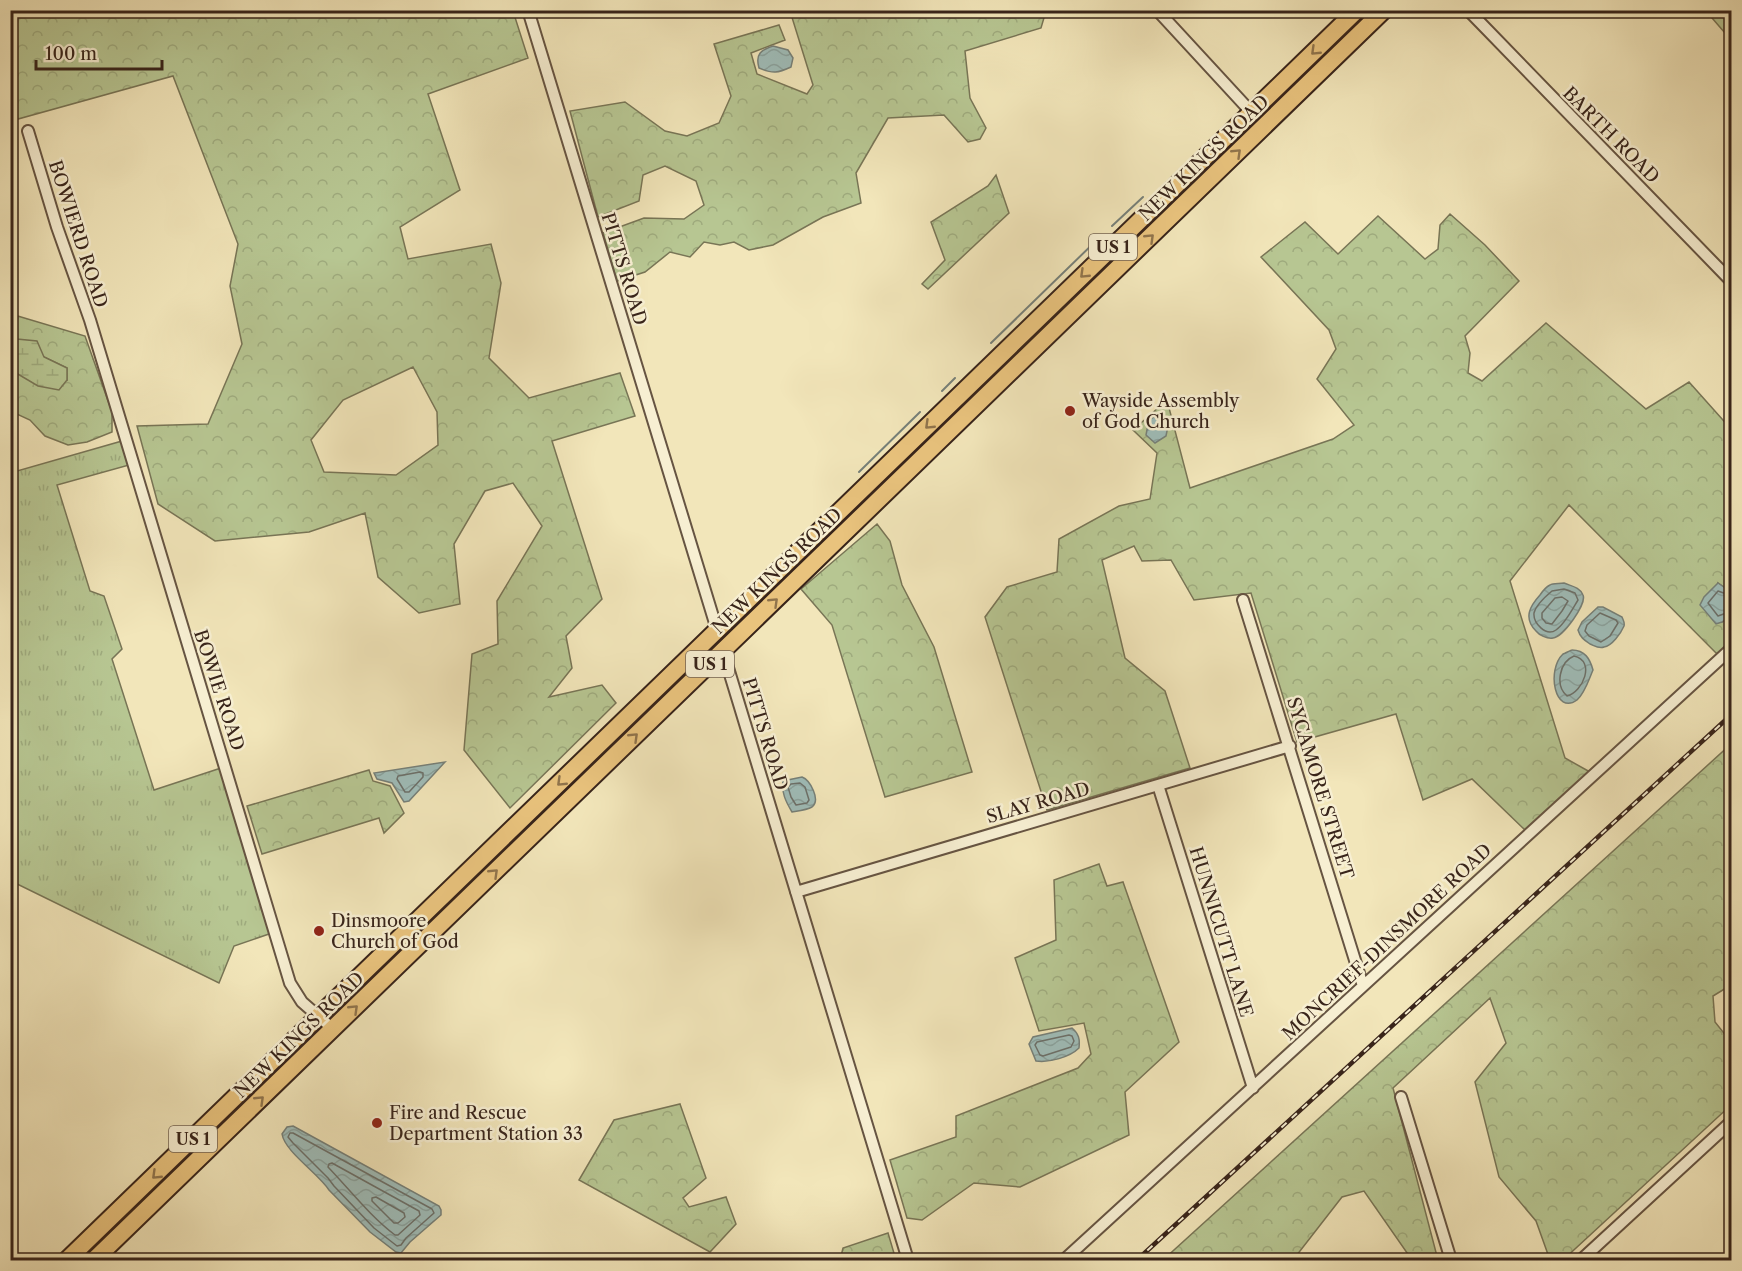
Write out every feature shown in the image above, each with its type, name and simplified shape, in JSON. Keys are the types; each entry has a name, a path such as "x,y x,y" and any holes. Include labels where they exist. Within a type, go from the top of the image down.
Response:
{"highway":[{"name":"NEW KINGS ROAD","path":"67,1260 1357,10"},
{"name":"NEW KINGS ROAD","path":"94,1260 1384,10"}],"street":[{"name":"PITTS ROAD","path":"528,10 908,1260"},
{"path":"1157,10 1252,113"},
{"name":"BARTH ROAD","path":"1468,10 1731,282"},
{"name":"BOWIERD ROAD","path":"28,131 51,208 98,347"},
{"path":"1181,181 1195,194"},
{"name":"BOWIE ROAD","path":"98,347 290,983 302,1002 333,1029"},
{"path":"947,408 960,421"},
{"name":"SYCAMORE STREET","path":"1243,600 1363,986"},
{"name":"MONCRIEF-DINSMORE ROAD","path":"1064,1260 1731,648"},
{"name":"SLAY ROAD","path":"796,892 1290,746"},
{"name":"HUNNICUTT LANE","path":"1158,785 1253,1088"},
{"path":"513,829 526,842"},
{"path":"266,1068 281,1080"},
{"path":"1401,1097 1451,1260"},
{"path":"1581,1260 1731,1121"}],"green space":[{"path":"11,10 513,11 528,58 428,94 460,190 400,227 408,259 491,244 501,283 489,358 529,398 620,373 635,416 552,441 602,599 566,636 572,668 549,697 602,685 616,703 510,808 464,750 472,654 498,644 497,601 542,526 513,483 485,491 454,544 460,604 419,613 378,577 365,513 309,532 215,541 158,504 137,426 208,424 242,344 230,286 238,244 173,76 18,119 11,103","holes":["413,367 437,412 438,445 396,475 324,472 311,440 343,400"]},
{"path":"790,11 1046,11 1041,28 965,51 970,98 986,128 980,139 968,142 944,115 888,118 856,173 861,203 823,217 773,245 749,250 734,242 720,245 704,242 690,257 670,252 645,272 617,281 603,233 644,218 684,219 704,205 696,181 665,166 643,175 639,201 598,217 570,111 625,102 665,131 687,136 719,123 731,96 714,44 779,25 785,40 751,53 757,74 807,94 813,85"},
{"path":"1706,11 1731,11 1731,40"},
{"path":"996,175 1009,213 928,289 922,284 945,260 931,222 988,186"},
{"path":"1450,214 1485,245 1519,281 1465,336 1470,353 1468,373 1482,381 1546,323 1646,409 1689,382 1731,429 1731,592 1718,583 1722,622 1731,616 1731,644 1719,656 1569,505 1510,581 1565,758 1590,772 1526,831 1472,779 1423,800 1396,714 1297,742 1251,593 1194,600 1171,560 1142,561 1134,546 1102,560 1125,658 1165,691 1190,768 1047,810 985,617 1007,587 1057,572 1059,539 1119,506 1150,499 1157,453 1133,430 1167,400 1190,488 1333,439 1354,425 1317,379 1336,349 1329,330 1261,257 1305,222 1338,254 1378,216 1425,259 1438,249 1440,225"},
{"path":"11,314 85,336 112,412 112,432 87,442 68,445 45,436 30,420 17,414 11,416 11,370 67,380 67,368 44,357 17,339 13,322 11,322"},
{"path":"10,322 13,322 17,339 37,341 44,357 67,368 67,380 59,390 38,386 11,370"},
{"path":"122,441 129,465 57,485 90,591 104,596 122,649 112,659 154,790 221,768 272,933 234,946 219,983 11,881 10,473"},
{"path":"877,524 890,541 902,585 934,647 972,772 885,797 832,625 801,589"},
{"path":"1731,744 1731,985 1713,996 1715,1022 1731,1042 1731,1105 1563,1260 1550,1260 1536,1221 1499,1177 1475,1082 1506,1043 1490,998 1393,1088 1438,1260 1412,1260 1364,1191 1342,1197 1293,1260 1163,1260"},
{"path":"369,770 373,781 390,786 404,813 384,833 379,818 262,854 247,806"},
{"path":"1099,864 1107,886 1123,882 1179,1042 1125,1092 1129,1135 1020,1187 974,1183 922,1220 907,1218 890,1160 956,1137 956,1116 1078,1068 1091,1054 1084,1023 1039,1031 1015,958 1056,940 1054,880"},
{"path":"680,1104 706,1178 683,1198 689,1207 726,1197 736,1224 710,1252 579,1180 614,1120"},
{"path":"888,1233 896,1260 840,1260 843,1248"}],"water":[{"path":"773,46 788,50 793,58 791,67 775,72 759,68 760,53"},
{"path":"1157,416 1164,418 1168,426 1166,436 1155,443 1146,435 1149,419"},
{"path":"1564,583 1582,592 1581,605 1573,620 1562,632 1553,638 1546,637 1539,634 1532,626 1529,612 1533,603 1547,587"},
{"path":"1718,583 1731,592 1732,616 1716,624 1700,605 1704,597"},
{"path":"1598,607 1603,607 1622,617 1624,623 1616,639 1602,648 1586,641 1578,630 1582,622"},
{"path":"1572,650 1586,656 1593,670 1582,694 1577,700 1569,703 1563,702 1558,697 1554,680 1558,661 1563,654"},
{"path":"445,762 409,801 404,802 392,783 377,779 374,773"},
{"path":"802,777 813,790 814,804 808,809 792,812 784,797 783,781"},
{"path":"1072,1028 1078,1037 1079,1048 1059,1059 1036,1061 1029,1044 1033,1037"},
{"path":"293,1126 439,1206 441,1215 401,1253 396,1252 370,1232 289,1148 282,1134 287,1127"}],"waterway":[{"path":"1112,226 1143,197"},
{"path":"991,343 1101,236"},
{"path":"942,391 955,378"},
{"path":"859,472 920,412"}],"railway":[{"path":"1137,1260 1732,714"}],"place":[{"name":"Wayside Assembly of God Church","path":"1070,411"},
{"name":"Dinsmoore Church of God","path":"319,931"},
{"name":"Fire and Rescue Department Station 33","path":"377,1123"}]}
